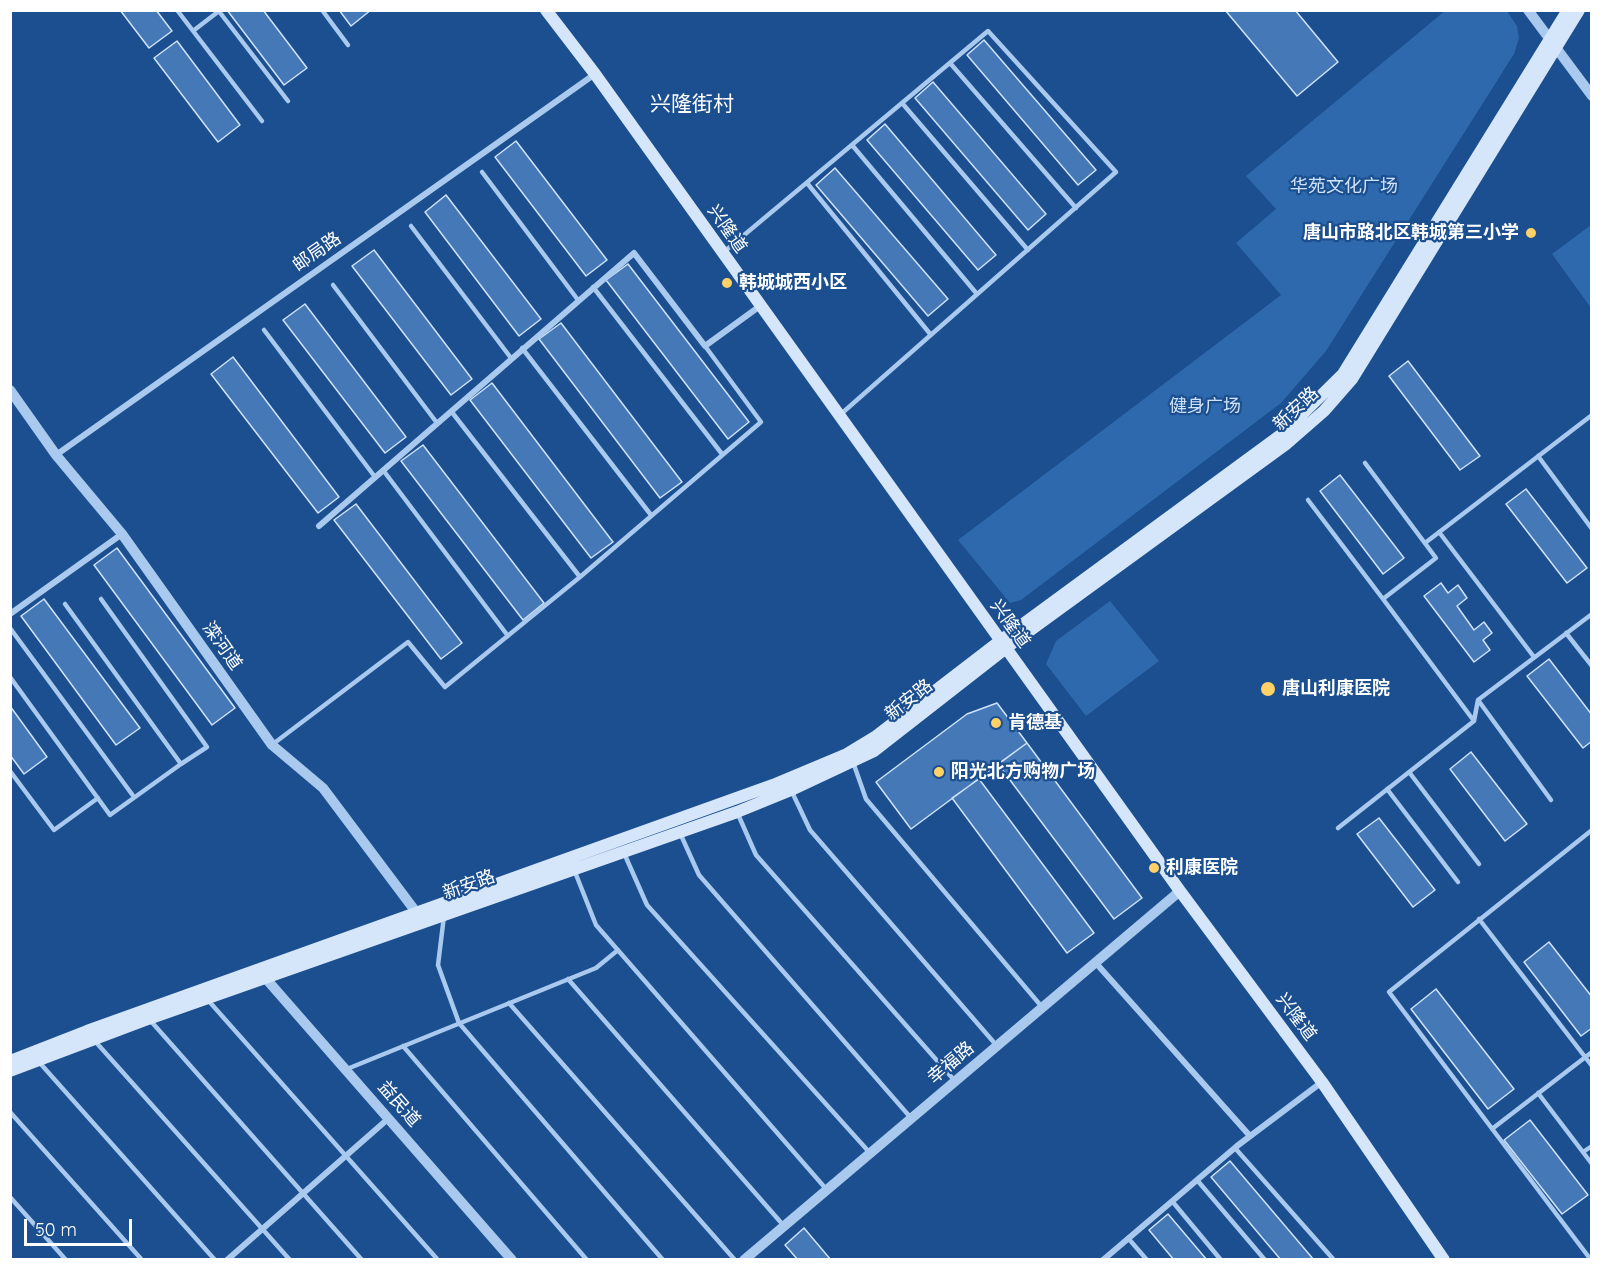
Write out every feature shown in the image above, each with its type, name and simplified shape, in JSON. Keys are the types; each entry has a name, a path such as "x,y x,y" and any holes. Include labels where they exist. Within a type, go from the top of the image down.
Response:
{"main road":[{"name":"兴隆道","path":"546,10 595,74 1180,891 1322,1082 1444,1260"},
{"name":"新安路","path":"10,1071 90,1035 207,999 416,912 772,785 847,754 875,737 1003,644 1282,434 1343,374 1552,42 1568,10"},
{"name":"新安路","path":"1552,42 1579,10"},
{"name":"新安路","path":"10,1061 679,832 791,790 874,751 1003,644"}],"street":[{"path":"1528,10 1592,96"},
{"name":"邮局路","path":"56,454 595,74"},
{"path":"319,526 634,253 705,346 760,306"},
{"name":"滦河道","path":"10,390 56,454 122,534 272,744 323,788 416,912"},
{"path":"10,614 122,534"},
{"name":"幸福路","path":"744,1260 1180,891"},
{"path":"1095,962 1250,1136"},
{"name":"益民道","path":"264,975 512,1260"},
{"path":"1107,1258 1235,1148 1322,1082"},
{"path":"227,1260 389,1118"}],"lane":[{"path":"177,10 262,122"},
{"path":"322,10 348,45"},
{"path":"193,31 219,11 288,101"},
{"path":"723,253 988,31 1116,172 839,416"},
{"path":"950,63 1076,208"},
{"path":"902,103 1028,250"},
{"path":"852,145 977,294"},
{"path":"483,172 578,300"},
{"path":"807,183 931,335"},
{"path":"411,226 511,358"},
{"path":"333,285 437,423"},
{"path":"593,287 722,454"},
{"path":"264,330 375,477"},
{"path":"272,744 408,642 445,687 580,577 761,422 705,346"},
{"path":"522,348 651,515"},
{"path":"451,411 580,577"},
{"path":"1425,543 1592,415"},
{"path":"1538,456 1592,529"},
{"path":"1365,464 1436,558 1383,599"},
{"path":"383,470 508,636"},
{"path":"1308,501 1474,721"},
{"path":"1439,532 1534,657"},
{"path":"10,678 110,815 207,747 101,599"},
{"path":"65,604 181,764"},
{"path":"1338,828 1474,721 1478,700 1592,614"},
{"path":"10,628 134,798"},
{"path":"1566,633 1592,666"},
{"path":"1478,700 1551,800"},
{"path":"853,762 866,799 1042,1007"},
{"path":"10,771 54,830 98,798"},
{"path":"1409,772 1479,864"},
{"path":"1387,789 1458,882"},
{"path":"791,790 810,830 997,1046"},
{"path":"736,812 756,855 955,1081"},
{"path":"1591,1260 1389,992 1592,830"},
{"path":"679,832 699,875 911,1118"},
{"path":"623,850 647,905 870,1153"},
{"path":"574,867 596,925 826,1190"},
{"path":"444,913 438,965 459,1023 663,1260"},
{"path":"1479,919 1592,1066"},
{"path":"347,1069 596,968 618,950"},
{"path":"568,980 784,1226"},
{"path":"207,999 438,1260"},
{"path":"509,1003 735,1260"},
{"path":"148,1018 362,1260"},
{"path":"90,1035 290,1260"},
{"path":"402,1046 587,1260"},
{"path":"1492,1129 1592,1052"},
{"path":"37,1060 215,1260"},
{"path":"1538,1093 1592,1164"},
{"path":"10,1112 142,1260"},
{"path":"1583,1152 1592,1146"},
{"path":"1235,1148 1334,1260"},
{"path":"1197,1180 1265,1260"},
{"path":"10,1197 66,1260"},
{"path":"1172,1201 1221,1260"},
{"path":"1128,1238 1147,1260"}],"green space":[{"path":"1446,10 1507,11 1517,26 1519,38 1514,54 1326,351 1281,403 1021,600 1010,603 958,540 1281,295 1236,243 1276,209 1246,176"},
{"path":"1591,225 1591,308 1552,254"},
{"path":"1110,601 1159,661 1086,716 1046,664 1056,641"}],"building":[{"path":"120,10 156,10 172,31 149,48"},
{"path":"227,10 263,10 307,68 284,85"},
{"path":"339,10 371,10 351,26"},
{"path":"1225,10 1295,10 1338,62 1297,96"},
{"path":"984,40 1096,170 1078,185 967,55"},
{"path":"177,41 240,125 218,142 154,58"},
{"path":"933,82 1046,214 1028,230 915,98"},
{"path":"885,124 996,255 978,270 867,140"},
{"path":"516,141 607,260 586,276 495,157"},
{"path":"835,168 948,299 928,316 816,185"},
{"path":"446,195 541,319 519,336 425,212"},
{"path":"374,250 472,379 451,395 352,266"},
{"path":"628,264 749,422 728,439 606,280"},
{"path":"305,304 406,437 385,453 283,320"},
{"path":"561,323 682,482 660,498 539,339"},
{"path":"233,357 339,497 318,513 211,374"},
{"path":"1408,361 1480,456 1460,470 1389,376"},
{"path":"492,383 613,542 591,558 470,400"},
{"path":"423,445 544,603 523,620 401,461"},
{"path":"1340,475 1404,558 1383,574 1320,491"},
{"path":"1526,489 1587,568 1567,583 1506,504"},
{"path":"356,504 462,643 441,659 334,520"},
{"path":"117,548 235,708 212,725 94,565"},
{"path":"1441,583 1448,593 1458,585 1467,598 1457,606 1474,630 1484,622 1492,633 1483,640 1490,650 1474,662 1424,596"},
{"path":"44,599 140,728 116,745 21,616"},
{"path":"1549,659 1592,715 1592,741 1583,748 1527,676"},
{"name":"阳光北方购物广场","path":"997,703 1027,743 911,829 876,782 967,714"},
{"path":"10,706 47,757 24,774 10,755"},
{"path":"1027,743 1142,898 1114,919 998,764"},
{"path":"1471,752 1527,824 1505,841 1450,769"},
{"path":"979,779 1094,933 1067,953 952,798"},
{"path":"1379,818 1435,890 1413,907 1357,834"},
{"path":"1549,942 1592,997 1592,1028 1581,1036 1524,962"},
{"path":"1436,989 1514,1089 1488,1109 1411,1009"},
{"path":"1530,1120 1588,1195 1562,1214 1504,1140"},
{"path":"1230,1161 1314,1260 1281,1260 1211,1177"},
{"path":"1168,1214 1207,1260 1174,1260 1149,1230"},
{"path":"804,1228 831,1260 798,1260 785,1245"}],"place":[{"name":"唐山市路北区韩城第三小学","path":"1531,233"},
{"name":"韩城城西小区","path":"727,283"},
{"name":"唐山利康医院","path":"1268,689"},
{"name":"肯德基","path":"996,723"},
{"name":"阳光北方购物广场","path":"939,772"},
{"name":"利康医院","path":"1154,868"}],"district":[{"name":"兴隆街村","path":"692,105"}],"park label":[{"name":"华苑文化广场","path":"1344,187"},
{"name":"健身广场","path":"1205,407"}]}
